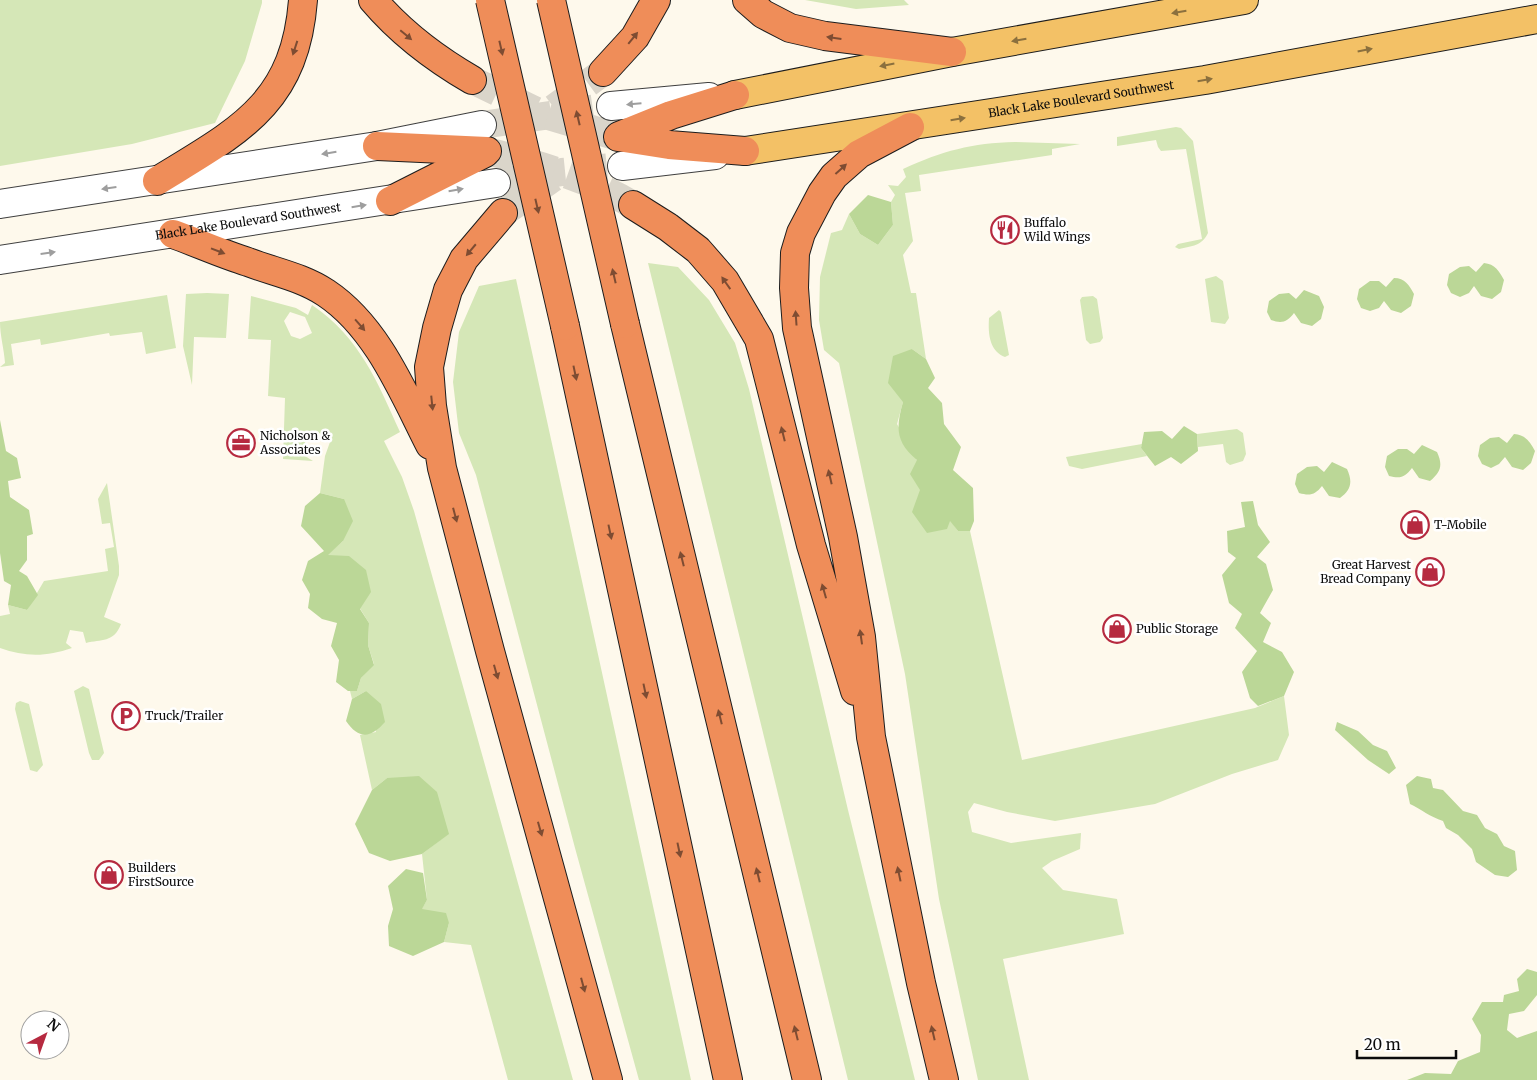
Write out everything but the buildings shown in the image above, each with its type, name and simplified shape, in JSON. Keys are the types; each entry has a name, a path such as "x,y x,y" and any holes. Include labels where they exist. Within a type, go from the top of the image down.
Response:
{"highway":[{"path":"157,181 243,126 270,100 285,75 295,47 302,24 303,0"},
{"path":"373,0 393,23 433,57 472,80"},
{"path":"490,0 564,326 728,1080"},
{"path":"551,0 625,324 808,1080"},
{"path":"603,72 635,37 656,0"},
{"path":"747,0 763,14 790,28 826,36 952,52"},
{"path":"735,95 671,115 618,137 669,145 745,150"},
{"path":"910,127 859,154 834,176 811,213 795,253 794,288 796,328 847,555 861,637 871,737 921,983 944,1080"},
{"path":"377,146 487,151 390,201"},
{"path":"633,205 668,227 698,250 725,281 759,339 811,544 838,639 871,737"},
{"path":"503,213 464,259 448,290 436,328 429,367 432,406 442,468 608,1080"},
{"path":"173,234 248,263 302,279 326,292 363,327 389,366 442,468"}],"main road":[{"path":"735,95 952,52 1244,0"},
{"name":"Black Lake Boulevard Southwest","path":"745,150 910,127 1205,80 1537,19"}],"street":[{"path":"611,106 735,95"},
{"path":"0,204 377,146 482,125"},
{"name":"Black Lake Boulevard Southwest","path":"622,166 745,150"},
{"name":"Black Lake Boulevard Southwest","path":"0,260 390,201 496,183"}],"green space":[{"path":"0,0 262,0 262,3 245,61 215,123 132,144 0,166"},
{"path":"805,0 904,0 909,5 856,9"},
{"path":"1176,127 1181,128 1193,141 1208,233 1200,243 1179,249 1175,247 1178,244 1202,239 1186,149 1161,151 1156,140 1117,146 1117,137"},
{"path":"1015,142 1080,144 1052,149 1052,155 919,175 921,191 905,193 913,241 903,255 911,293 916,293 926,359 912,349 903,402 897,424 950,520 958,531 970,531 1022,760 1255,708 1284,696 1289,735 1278,760 1232,774 1155,804 1055,821 1007,812 974,803 968,812 972,832 1011,843 1081,833 1080,849 1052,861 1042,868 1063,890 1117,899 1124,934 1003,959 1029,1080 978,1080 939,899 905,674 839,363 824,350 819,320 820,277 831,233 842,230 849,214 860,234 878,245 893,225 891,202 895,195 888,185 898,186 906,177 903,169 931,157 958,149 985,144"},
{"path":"868,195 891,202 893,225 878,245 860,234 849,214"},
{"path":"648,263 678,267 709,300 735,343 749,389 848,810 915,1080 848,1080"},
{"path":"1484,263 1494,266 1504,280 1501,292 1492,299 1481,296 1474,286 1469,293 1460,297 1451,293 1447,285 1449,274 1460,267 1469,266 1476,272"},
{"path":"1216,276 1223,281 1229,318 1225,324 1211,322 1205,279"},
{"path":"1394,278 1404,281 1414,294 1411,306 1401,313 1391,310 1384,301 1379,308 1370,311 1361,308 1357,299 1359,289 1370,281 1379,281 1386,287"},
{"path":"516,279 691,1080 639,1080 476,475 459,433 453,382 459,332 479,286"},
{"path":"1304,290 1319,296 1324,307 1321,319 1312,326 1301,323 1294,313 1284,321 1271,320 1267,312 1269,301 1279,294 1289,293 1296,299"},
{"path":"186,294 229,294 226,338 194,337 192,385 183,346"},
{"path":"167,295 176,348 146,354 142,332 110,336 109,333 41,345 40,339 11,344 14,365 0,367 5,363 0,322"},
{"path":"251,296 296,308 308,315 312,305 329,318 355,346 375,378 400,432 384,441 402,477 414,511 573,1080 508,1080 471,945 444,942 449,923 421,910 427,900 422,854 448,834 387,778 372,790 360,735 376,732 366,691 352,699 350,691 357,691 361,678 374,664 368,645 369,623 327,555 343,541 344,499 320,493 325,456 330,442 320,433 305,439 305,456 313,461 283,459 285,398 268,396 271,340 248,339","holes":["290,312 305,317 312,333 300,339 291,336 284,321"]},
{"path":"1093,296 1097,299 1103,338 1100,342 1090,344 1086,340 1080,300 1082,297"},
{"path":"999,310 1001,312 1009,355 1005,357 993,346 989,335 989,318"},
{"path":"912,349 926,359 935,378 928,388 942,403 944,424 961,447 953,470 973,488 974,521 970,531 958,531 950,521 947,529 927,533 912,512 920,490 910,474 917,460 901,440 899,419 903,402 888,383 893,356"},
{"path":"0,420 6,451 17,458 21,478 8,481 10,497 29,510 33,534 27,536 27,560 19,571 27,576 38,595 27,610 8,605 11,585 4,581 0,553"},
{"path":"1184,426 1197,434 1198,451 1181,464 1171,457 1155,466 1141,448 1144,432 1162,431 1172,439"},
{"path":"1237,429 1243,433 1246,454 1243,461 1230,465 1226,462 1223,444 1198,447 1197,434"},
{"path":"1514,434 1525,437 1535,451 1531,463 1523,470 1512,467 1505,457 1499,464 1491,468 1482,464 1478,456 1480,445 1490,438 1499,437 1507,443"},
{"path":"1142,444 1141,448 1147,456 1082,469 1069,466 1066,457"},
{"path":"1422,445 1437,452 1439,457 1440,468 1434,478 1430,481 1419,478 1412,468 1402,477 1389,476 1385,467 1387,456 1398,449 1407,449 1414,454"},
{"path":"1332,462 1347,469 1349,474 1350,485 1344,495 1340,498 1329,496 1322,486 1312,494 1299,493 1295,484 1297,474 1307,467 1317,466 1324,472"},
{"path":"107,483 119,575 104,617 121,624 118,630 111,637 86,643 83,632 70,630 66,643 72,648 53,653 36,655 0,648 0,616 10,614 8,605 27,610 44,581 108,571 105,549 114,547 110,523 102,524 98,499"},
{"path":"320,493 344,499 353,521 343,541 328,555 349,556 366,570 371,592 360,609 369,623 368,645 374,665 361,678 357,691 348,691 336,682 339,660 331,646 337,623 322,619 308,608 310,594 302,580 308,561 324,551 301,526 305,506"},
{"path":"1253,501 1258,525 1270,542 1257,557 1266,564 1273,590 1260,613 1271,623 1263,642 1282,652 1294,672 1284,696 1258,706 1250,698 1242,672 1257,651 1235,628 1242,614 1229,603 1222,575 1236,558 1228,552 1227,531 1245,527 1241,502"},
{"path":"83,686 89,689 104,753 99,760 92,760 89,753 74,691"},
{"path":"366,691 381,704 385,722 375,731 365,735 360,734 346,721 352,699"},
{"path":"20,701 29,704 43,765 37,772 30,770 15,709 16,703"},
{"path":"1337,722 1358,731 1373,745 1387,751 1396,768 1389,774 1368,760 1335,730"},
{"path":"419,776 437,792 449,834 422,854 390,861 369,853 355,824 372,790 387,778"},
{"path":"1417,776 1431,779 1433,788 1443,790 1463,811 1477,815 1485,828 1497,834 1504,846 1515,851 1517,870 1508,877 1495,875 1476,862 1472,849 1458,835 1446,828 1443,821 1410,804 1406,785"},
{"path":"406,869 423,873 427,900 422,909 446,913 449,923 444,942 413,956 389,946 388,926 393,909 388,886"},
{"path":"1527,969 1537,972 1537,995 1524,1011 1509,1014 1507,1030 1517,1038 1537,1031 1537,1080 1407,1080 1425,1073 1451,1074 1458,1061 1480,1052 1481,1035 1472,1019 1482,1002 1503,1002 1504,995 1519,991 1517,979"}],"tunnel":[{"path":"554,108 603,72"},
{"path":"472,80 545,115 618,137"},
{"path":"482,125 611,106"},
{"path":"487,151 580,179 633,205"},
{"path":"496,183 562,172 622,166"},
{"path":"503,213 553,178"}],"place":[{"name":"Buffalo Wild Wings","path":"1005,230"},
{"name":"Nicholson & Associates","path":"241,443"},
{"name":"T-Mobile","path":"1415,525"},
{"name":"Great Harvest Bread Company","path":"1430,572"},
{"name":"Public Storage","path":"1117,629"},
{"name":"Truck/Trailer","path":"126,716"},
{"name":"Builders FirstSource","path":"109,875"}]}
